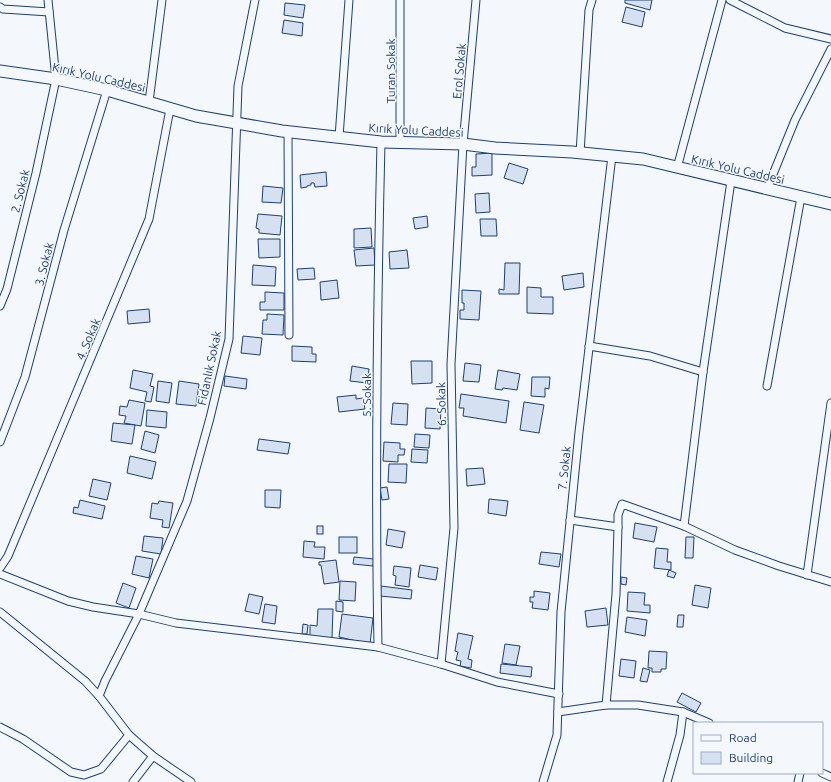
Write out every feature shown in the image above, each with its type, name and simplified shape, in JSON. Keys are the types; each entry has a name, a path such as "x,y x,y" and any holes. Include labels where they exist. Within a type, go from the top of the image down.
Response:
{"street":[{"name":"2. Sokak","path":"0,306 8,289 36,173 56,79 48,0"},
{"path":"149,102 162,0"},
{"name":"Fidanlık Sokak","path":"99,696 139,614 187,501 210,418 229,339 238,86 255,0"},
{"path":"340,137 349,0"},
{"name":"Turan Sokak","path":"400,0 400,142"},
{"name":"Erol Sokak","path":"463,144 476,0"},
{"path":"580,153 589,10 592,0"},
{"path":"677,168 722,0"},
{"path":"730,0 785,28 831,39"},
{"path":"0,8 49,12"},
{"path":"768,189 794,120 831,49"},
{"name":"Kırık Yolu Caddesi","path":"0,71 56,79 107,90 170,109 237,124 381,142 463,144 495,148 580,153 643,159 831,204"},
{"name":"3. Sokak","path":"0,442 27,370 64,230 107,90"},
{"name":"4. Sokak","path":"0,568 11,548 147,225 170,109"},
{"path":"288,131 289,335"},
{"name":"5. Sokak","path":"378,648 376,504 381,142"},
{"name":"6. Sokak","path":"441,664 454,528 451,364 463,144"},
{"name":"7. Sokak","path":"543,782 557,735 561,612 589,346 612,156"},
{"path":"684,526 703,372 731,181"},
{"path":"766,386 801,197"},
{"path":"589,346 639,354 703,372"},
{"path":"807,575 831,403"},
{"path":"606,705 616,594 618,515 622,504 684,526 735,550 831,582"},
{"path":"570,520 618,527"},
{"path":"0,574 19,580 68,601 139,614 176,623 378,648 441,664 497,682 559,694"},
{"path":"0,612 85,681 99,696 129,735 153,756 191,782"},
{"path":"558,712 606,705 638,705 683,712 707,722"},
{"path":"667,782 680,735 683,712"},
{"path":"0,727 23,739 71,772 84,775 101,769 129,735"},
{"path":"133,782 153,756"}],"building":[{"path":"625,0 652,0 650,10 625,3"},
{"path":"285,3 305,5 303,18 284,15"},
{"path":"626,7 645,12 642,27 622,22"},
{"path":"284,20 303,23 302,36 282,33"},
{"path":"492,153 492,175 472,176 472,167 476,167 476,154"},
{"path":"509,163 528,169 523,184 504,178"},
{"path":"326,172 327,186 315,187 314,183 311,183 311,185 307,187 301,188 300,175"},
{"path":"263,186 283,188 281,203 262,202"},
{"path":"489,193 490,212 476,213 475,194"},
{"path":"258,214 282,216 280,235 259,233 259,229 256,228"},
{"path":"427,216 428,227 415,229 413,218"},
{"path":"480,219 496,219 497,236 481,236"},
{"path":"371,228 372,247 354,248 354,229"},
{"path":"258,239 280,239 280,257 259,258"},
{"path":"374,248 375,265 356,266 354,250"},
{"path":"407,250 409,268 390,269 389,252"},
{"path":"505,263 520,263 519,294 499,294 499,289 504,290"},
{"path":"253,265 276,267 275,286 252,285"},
{"path":"314,268 315,279 298,280 297,269"},
{"path":"583,273 584,287 564,290 562,276"},
{"path":"337,280 339,298 321,300 320,282"},
{"path":"527,287 541,288 541,297 553,297 553,314 527,313"},
{"path":"462,290 481,291 479,320 460,319 460,310 464,310 464,303 462,303"},
{"path":"265,292 284,293 284,310 260,310 260,302 265,302"},
{"path":"149,309 150,322 128,324 127,311"},
{"path":"267,314 284,315 283,335 262,334 263,320 267,320"},
{"path":"243,336 262,338 260,355 241,353"},
{"path":"292,346 312,347 312,354 316,354 316,362 292,361"},
{"path":"411,361 432,361 432,383 412,384"},
{"path":"465,363 481,365 479,382 463,381"},
{"path":"352,366 369,369 367,383 350,381"},
{"path":"133,370 153,374 150,386 154,387 151,402 145,401 147,392 130,388"},
{"path":"498,370 520,374 517,390 503,388 502,390 495,389"},
{"path":"225,376 247,379 246,389 224,386"},
{"path":"532,377 550,377 549,389 545,388 545,397 531,396"},
{"path":"158,381 172,383 169,403 156,401"},
{"path":"179,381 199,384 196,406 176,404"},
{"path":"461,394 509,401 506,423 463,416 464,408 459,408"},
{"path":"356,395 356,399 363,398 365,409 339,412 337,397"},
{"path":"129,400 145,403 141,426 124,423 126,416 119,415 120,406 127,407"},
{"path":"524,402 544,405 539,433 520,430"},
{"path":"393,403 408,404 407,425 391,424"},
{"path":"426,408 441,409 440,429 425,428"},
{"path":"147,410 167,412 166,428 146,426"},
{"path":"113,423 135,425 132,444 111,441"},
{"path":"145,431 159,435 155,453 141,449"},
{"path":"415,434 430,435 429,448 414,447"},
{"path":"259,439 290,443 288,454 257,450"},
{"path":"384,442 400,443 400,449 405,449 404,455 398,455 398,462 383,461"},
{"path":"412,449 428,450 427,463 411,462"},
{"path":"130,456 156,462 152,479 127,473"},
{"path":"389,464 407,464 406,483 388,482"},
{"path":"483,468 485,484 467,486 466,469"},
{"path":"93,479 111,483 107,500 89,496"},
{"path":"387,487 389,499 382,500 380,488"},
{"path":"265,490 281,490 280,508 265,507"},
{"path":"489,499 508,501 506,516 488,513"},
{"path":"80,500 105,506 102,519 73,513 74,507 78,508"},
{"path":"159,501 173,503 169,528 162,527 163,520 150,518 152,503 158,504"},
{"path":"635,523 657,527 654,542 633,538"},
{"path":"317,526 323,526 323,534 317,534"},
{"path":"388,529 405,532 402,548 386,545"},
{"path":"144,536 163,538 161,554 142,551"},
{"path":"339,537 357,537 357,553 339,553"},
{"path":"686,537 694,537 693,558 685,558"},
{"path":"304,541 315,542 314,547 325,547 324,559 303,557"},
{"path":"656,548 668,549 667,562 671,562 671,570 654,568"},
{"path":"541,552 561,554 559,567 539,564"},
{"path":"136,556 153,559 149,578 132,574"},
{"path":"354,557 374,559 373,566 353,564"},
{"path":"336,560 339,582 324,584 321,565 319,565 319,562"},
{"path":"420,565 438,568 436,580 418,577"},
{"path":"394,566 411,568 409,587 395,585 396,576 393,575"},
{"path":"669,570 676,573 674,578 667,576"},
{"path":"621,577 627,578 626,585 621,584"},
{"path":"340,581 356,582 355,601 339,600"},
{"path":"123,583 136,588 129,608 116,603"},
{"path":"695,585 711,588 708,608 692,605"},
{"path":"381,586 412,590 411,599 380,596"},
{"path":"534,591 550,593 548,610 532,608 533,602 530,602 530,597 534,597"},
{"path":"628,592 645,593 644,605 650,605 650,613 627,611"},
{"path":"249,594 263,597 259,614 245,611"},
{"path":"336,601 343,602 343,612 336,611"},
{"path":"265,604 277,606 275,624 262,622"},
{"path":"606,608 608,625 587,627 585,611"},
{"path":"318,609 333,609 332,638 310,637 310,625 317,626"},
{"path":"342,614 373,618 370,644 339,637"},
{"path":"678,615 684,615 683,627 677,627"},
{"path":"627,617 647,620 645,636 625,632"},
{"path":"303,624 308,625 307,634 302,634"},
{"path":"458,633 473,636 468,659 472,660 471,668 460,666 461,661 456,660 458,652 455,651"},
{"path":"505,644 520,646 516,665 502,663"},
{"path":"649,651 667,652 666,669 661,669 661,672 652,672 652,668 648,668"},
{"path":"621,659 636,661 634,678 619,676"},
{"path":"501,664 532,667 531,677 500,673"},
{"path":"643,668 650,670 647,682 640,681"},
{"path":"682,693 701,703 696,712 677,702"}]}
